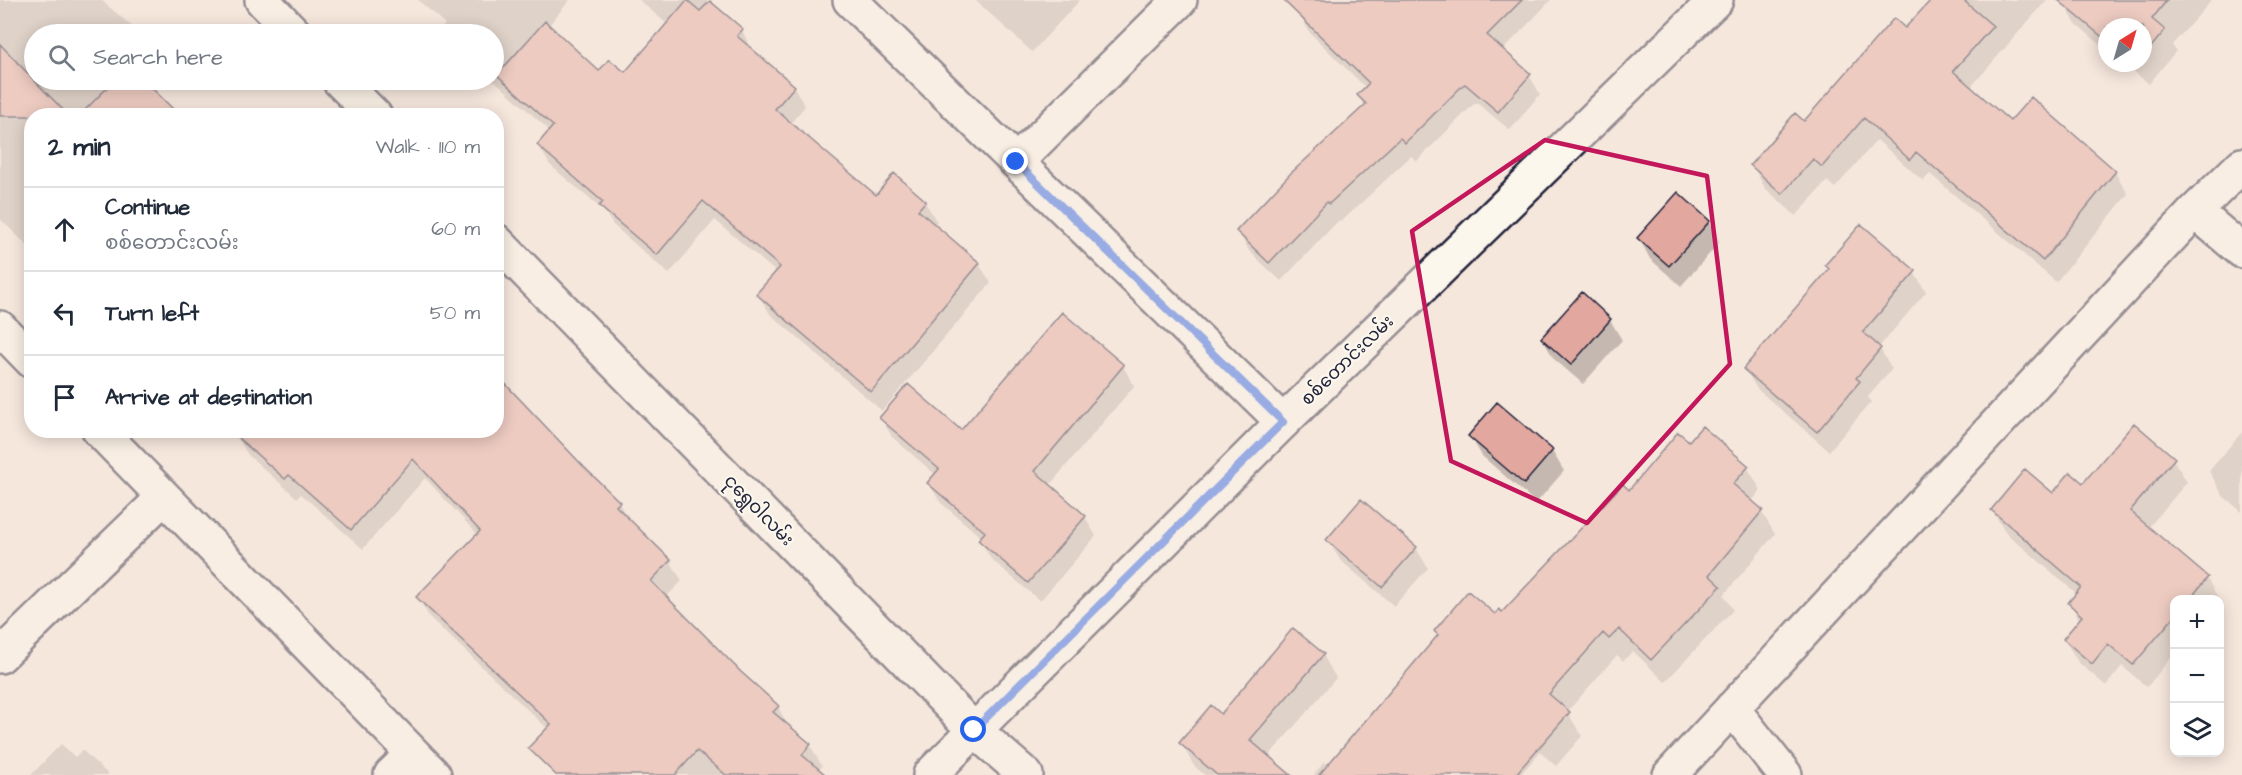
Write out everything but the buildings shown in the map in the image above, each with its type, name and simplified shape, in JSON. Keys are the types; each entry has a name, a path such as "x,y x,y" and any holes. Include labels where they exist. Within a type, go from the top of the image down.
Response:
{"street":[{"path":"262,0 286,24"},
{"path":"849,0 1283,422"},
{"path":"1016,162 1180,0"},
{"name":"စစ်တောင်းလမ်း","path":"930,775 1283,422 1716,0"},
{"path":"349,90 367,108"},
{"path":"1670,775 2195,211 2242,165"},
{"path":"2195,211 2242,251"},
{"name":"ငုရွှေဝါလမ်း","path":"504,249 974,730 1026,775"},
{"path":"0,328 24,353"},
{"path":"107,438 164,497 413,768"},
{"path":"0,656 164,497"},
{"path":"1732,708 1785,775"}],"highlighted area":[{"path":"1545,140 1707,176 1730,364 1587,523 1451,461 1412,231"}],"route":[{"path":"974,730 1283,422 1016,162"}]}
